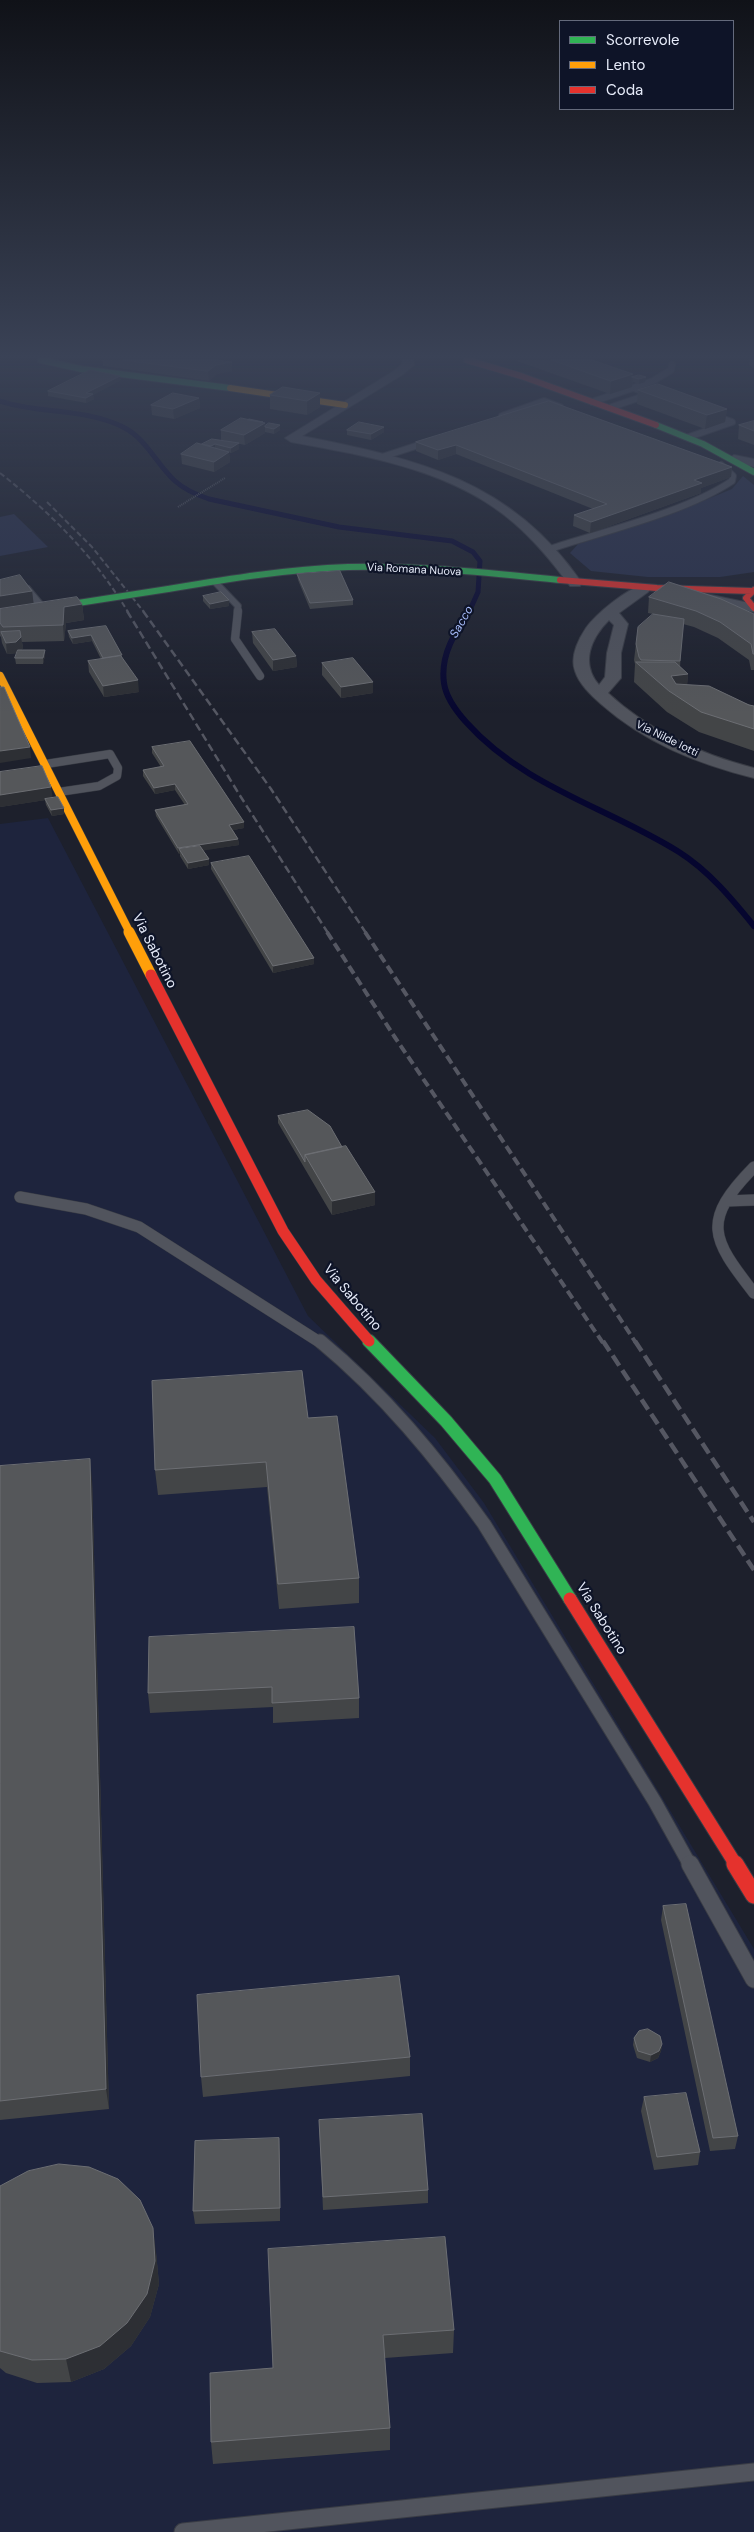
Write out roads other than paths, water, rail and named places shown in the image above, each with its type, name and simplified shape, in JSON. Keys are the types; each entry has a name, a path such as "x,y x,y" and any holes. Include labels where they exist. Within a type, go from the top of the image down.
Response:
{"street":[{"path":"448,478 484,495 508,512 550,549 575,583"},
{"name":"Via Romana Nuova","path":"73,604 215,582 339,568 426,570 661,590 753,591"},
{"path":"0,585 24,589 40,609"},
{"name":"Via Nilde Iotti","path":"644,589 611,613 592,630 581,659 584,674 599,694 633,723 692,753 750,773"},
{"name":"Via Romana Nuova","path":"661,590 754,608"},
{"path":"753,591 746,598 754,608"},
{"path":"599,694 613,678 614,653 621,631 619,622 611,613"},
{"name":"Via Sabotino","path":"0,676 46,764 150,976 294,1248 337,1307 457,1432 506,1493 754,1895"}],"lane":[{"path":"550,549 660,513 722,489 732,481 733,478"},
{"path":"215,582 238,606 235,639 260,676"},
{"path":"46,764 110,754 118,768 117,776 107,783 59,792"},
{"path":"754,1167 726,1201 717,1224 718,1241 754,1292"},
{"path":"20,1197 86,1209 139,1227 311,1334 397,1413 456,1485 484,1524 655,1802 754,1979"},
{"path":"726,1201 754,1200"},
{"path":"183,2532 754,2472"}],"waterway":[{"name":"Sacco","path":"172,478 191,492 209,499 339,527 452,541 473,552 480,561 478,592 469,612"},
{"name":"Sacco","path":"470,611 450,644 443,673 449,699 466,722 489,744 540,780 652,836 679,852 720,886 754,926"}],"railway":[{"path":"7,478 70,536 101,573 128,612"},
{"path":"47,502 92,547 144,612"},
{"path":"127,611 239,794 328,933"},
{"path":"143,611 271,789 366,933"},
{"path":"327,932 394,1036 603,1343"},
{"path":"365,932 636,1343"},
{"path":"603,1341 754,1570"},
{"path":"635,1341 754,1522"}]}
